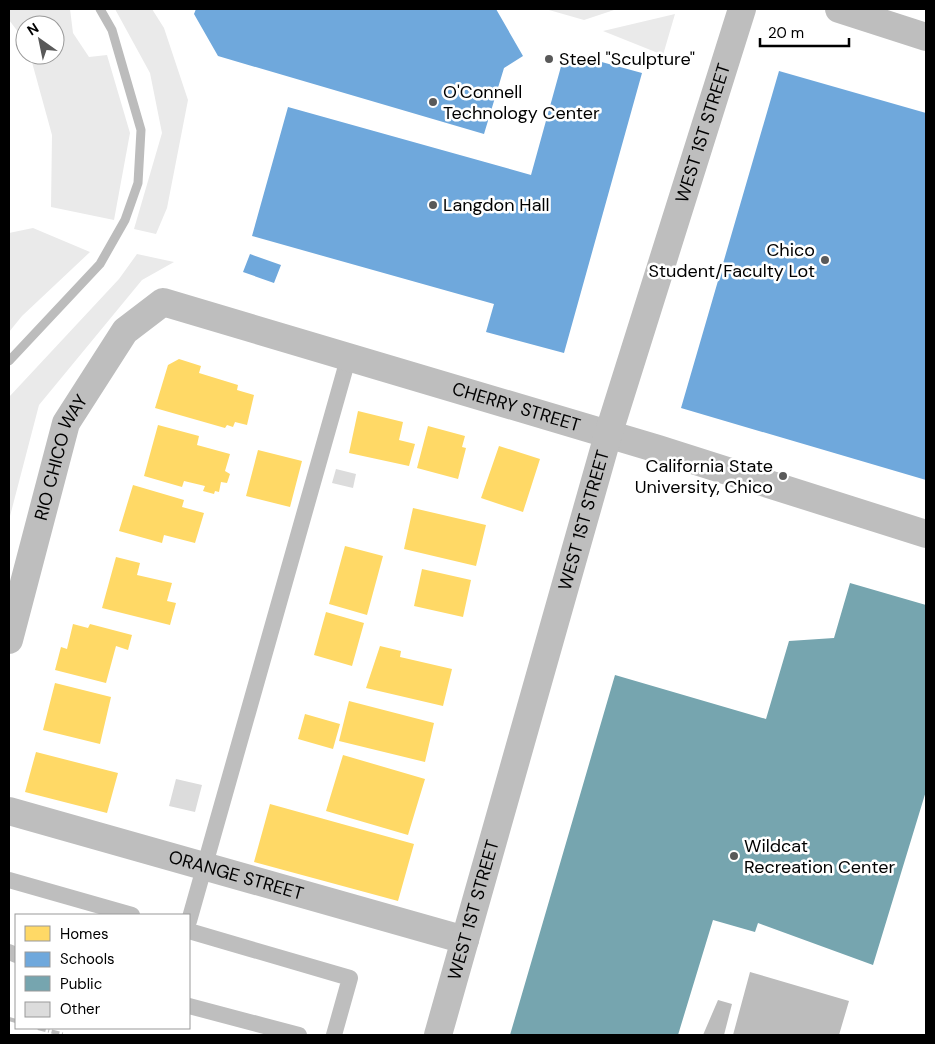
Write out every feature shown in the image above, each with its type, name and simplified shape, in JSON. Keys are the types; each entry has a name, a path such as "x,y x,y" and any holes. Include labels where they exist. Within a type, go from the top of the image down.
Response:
{"street":[{"name":"WEST 1ST STREET","path":"438,1035 608,435 742,9"},
{"path":"839,9 882,14 926,37"},
{"name":"CHERRY STREET","path":"163,302 348,359 608,435 926,534"},
{"name":"RIO CHICO WAY","path":"9,640 66,423 125,331 163,302"},
{"name":"ORANGE STREET","path":"9,811 203,868 465,940"}],"lane":[{"path":"190,917 348,359"},
{"path":"9,880 128,914"},
{"path":"190,932 350,978 334,1035"},
{"path":"190,1006 299,1035"}],"shaded area":[{"path":"9,9 70,9 73,33 89,57 107,55 130,133 114,220 51,207 52,135 33,65 65,65 65,15 15,15 15,28 9,20"},
{"path":"115,9 152,9 164,28 188,100 167,208 156,234 134,229 162,133 150,73"},
{"path":"550,9 617,9 584,20"},
{"path":"675,14 663,55 603,31"},
{"path":"33,228 90,252 22,316 9,332 9,233"},
{"path":"137,254 174,262 142,280 39,405 9,520 9,397 119,279"},
{"path":"750,972 849,1001 839,1035 733,1035"},
{"path":"718,1000 732,1004 724,1035 703,1035"}],"building: Homes":[{"path":"179,359 201,366 199,373 238,385 237,390 254,395 247,425 235,422 233,427 227,425 225,428 155,408 168,365"},
{"path":"358,411 403,422 399,440 415,444 409,466 349,453"},
{"path":"158,425 199,436 197,445 230,454 225,471 230,474 227,483 221,482 219,492 215,491 214,494 203,491 205,486 184,481 182,487 144,476"},
{"path":"428,426 465,436 462,447 466,448 458,479 417,468"},
{"path":"499,446 540,459 523,512 481,498"},
{"path":"258,450 302,461 290,507 246,496"},
{"path":"133,485 184,500 182,507 204,513 195,543 164,535 162,543 119,531"},
{"path":"413,508 486,525 476,566 404,549"},
{"path":"345,546 383,556 367,615 329,604"},
{"path":"116,557 140,563 137,575 172,583 167,601 176,603 170,625 102,608"},
{"path":"422,569 471,580 463,617 414,606"},
{"path":"326,612 364,623 352,666 314,655"},
{"path":"73,624 88,628 90,624 132,635 128,650 116,646 106,683 55,670 61,647 67,649"},
{"path":"380,646 401,651 400,657 452,669 443,706 366,688"},
{"path":"55,683 111,697 100,744 43,730"},
{"path":"349,701 434,723 425,762 339,741"},
{"path":"305,714 340,724 333,749 298,739"},
{"path":"36,752 118,773 107,813 25,792"},
{"path":"343,755 425,779 408,835 326,811"},
{"path":"270,804 414,844 398,901 254,862"}],"building: Schools":[{"name":"O'Connell Technology Center","path":"196,9 496,9 523,56 504,68 484,134 218,56 194,14"},
{"name":"Langdon Hall","path":"565,52 642,73 564,353 486,332 494,304 252,236 288,107 531,175"},
{"name":"Chico Student/Faculty Lot","path":"779,71 926,113 926,480 681,408"},
{"path":"250,254 281,265 274,283 243,272"}],"building: Public":[{"name":"Wildcat Recreation Center","path":"850,583 926,605 926,791 873,965 758,923 755,932 713,920 678,1035 510,1035 615,675 766,719 789,641 834,638"}],"building: Other":[{"path":"336,469 356,474 353,488 332,483"},
{"path":"176,779 202,785 195,812 169,806"}],"waterway":[{"path":"9,361 100,264 125,220 138,183 141,130 112,30 100,9"}],"railway":[{"path":"9,1019 15,1021"},
{"path":"42,1029 65,1035"}],"place":[{"name":"Steel \"Sculpture\"","path":"549,59"},
{"name":"O'Connell Technology Center","path":"433,102"},
{"name":"Langdon Hall","path":"433,205"},
{"name":"Chico Student/Faculty Lot","path":"825,260"},
{"name":"California State University, Chico","path":"783,476"},
{"name":"Wildcat Recreation Center","path":"734,856"}]}
